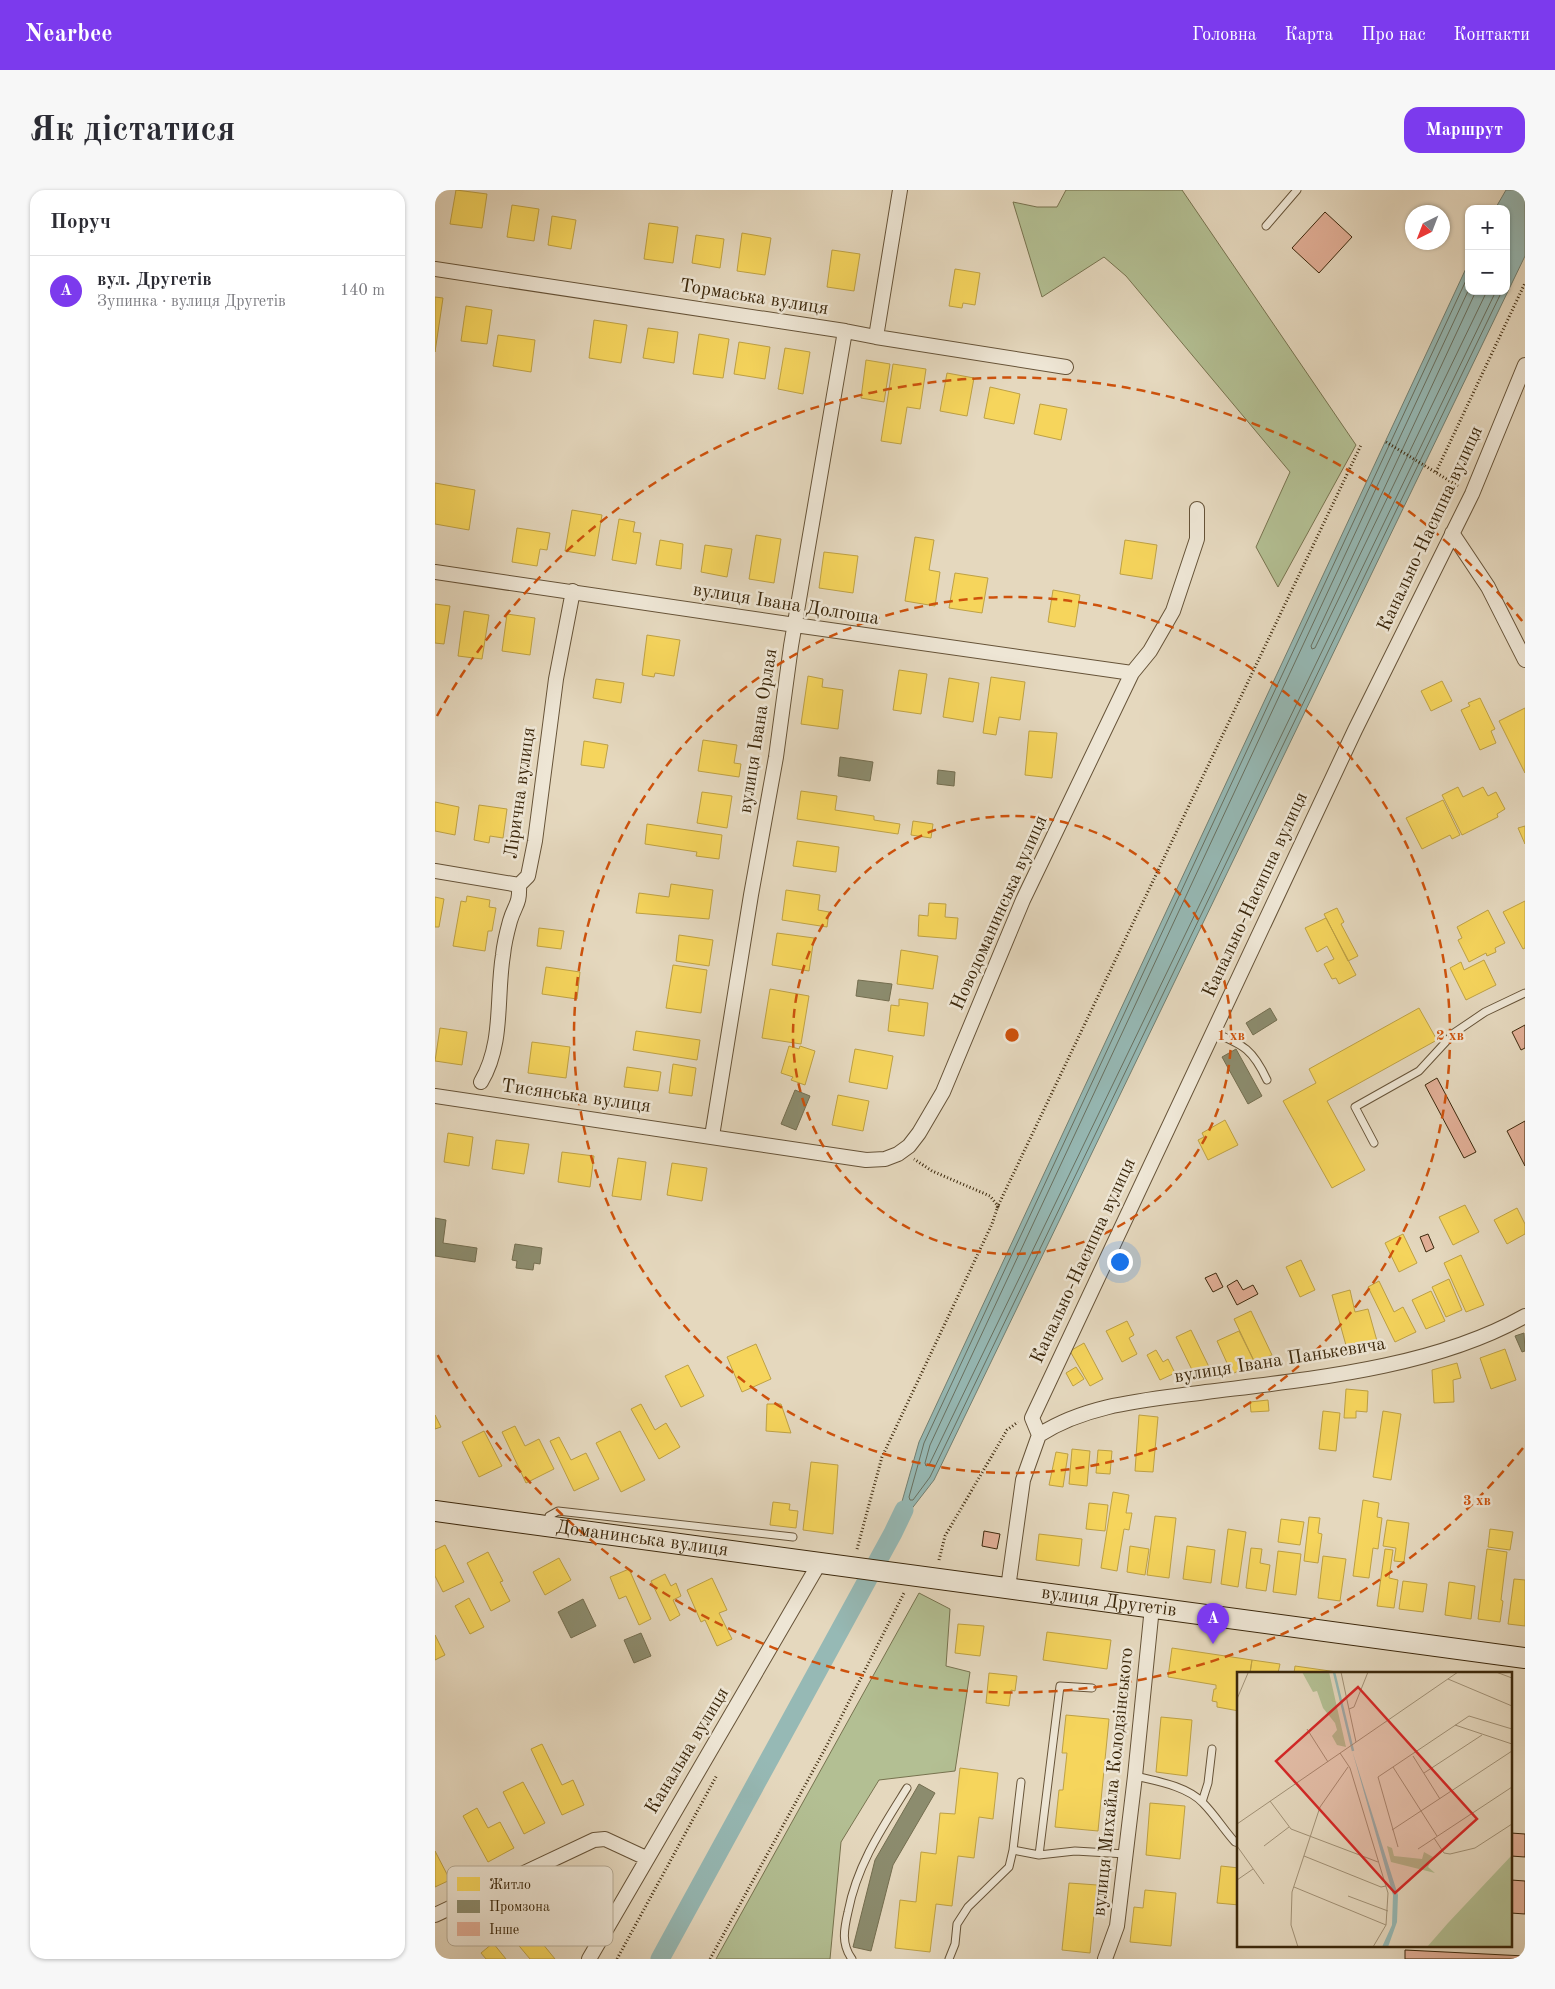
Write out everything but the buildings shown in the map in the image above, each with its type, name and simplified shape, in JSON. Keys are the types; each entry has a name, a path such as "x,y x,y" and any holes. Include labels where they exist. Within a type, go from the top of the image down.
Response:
{"main road":[{"name":"Доманинська вулиця","path":"435,1512 820,1562 850,1558 908,1574"},
{"name":"вулиця Другетів","path":"908,1574 1525,1658"}],"street":[{"path":"877,338 899,190"},
{"name":"Тормаська вулиця","path":"435,269 845,331 877,338 1067,367"},
{"name":"вулиця Івана Орлая","path":"712,1136 845,331"},
{"name":"Канально-Насипна вулиця","path":"1032,1418 1355,730 1472,494 1525,365"},
{"name":"Новодоманинська вулиця","path":"712,1136 866,1160 885,1159 898,1154 909,1146 943,1092 1023,900 1132,673 1150,651 1173,611 1197,539 1197,509"},
{"path":"1452,533 1488,587 1525,660"},
{"name":"вулиця Івана Долгоша","path":"435,572 795,626 1132,673"},
{"name":"Лірична вулиця","path":"481,1082 489,1068 497,1039 503,955 511,919 520,899 519,885 528,876 535,841 556,679 573,592"},
{"path":"435,871 519,885"},
{"name":"Тисянська вулиця","path":"435,1096 712,1136"},
{"name":"вулиця Івана Панькевича","path":"1039,1435 1052,1427 1085,1413 1119,1404 1314,1378 1421,1356 1461,1345 1525,1316"},
{"path":"1008,1588 1023,1480 1039,1435 1032,1418"},
{"name":"Канальна вулиця","path":"613,1916 820,1562"},
{"name":"вулиця Михайла Колодзінського","path":"1105,1959 1117,1926 1135,1776 1152,1607"},
{"path":"540,1866 594,1840 605,1839 646,1858"},
{"path":"435,1916 447,1910"},
{"name":"Канальна вулиця","path":"589,1959 596,1946"}],"lane":[{"path":"1266,226 1297,190"},
{"path":"1374,1143 1355,1106 1419,1071 1454,1033 1485,1012 1525,993"},
{"path":"1213,1032 1248,1049 1258,1061 1267,1080"},
{"path":"547,1526 549,1516 559,1511 793,1537"},
{"path":"1039,1855 1060,1686 1092,1688"},
{"path":"1202,1802 1208,1783 1212,1748"},
{"path":"1135,1776 1184,1790 1202,1802 1219,1825 1237,1842"},
{"path":"949,1959 955,1944 957,1924 968,1908 1009,1867 1013,1850 1021,1782"},
{"path":"853,1959 846,1951 844,1934 859,1870 871,1846 907,1788"},
{"path":"1013,1850 1039,1855 1075,1851 1126,1854"}],"path":[{"path":"1436,472 1525,284"},
{"path":"1386,442 1472,494"},
{"path":"850,1558 857,1549 882,1457 992,1224 997,1208 1361,445"},
{"path":"909,1146 911,1157 932,1171 990,1196 997,1208"},
{"path":"936,1578 945,1536 1007,1430 1017,1422 1032,1418"},
{"path":"710,1959 826,1746 908,1574"}],"green space":[{"path":"1066,190 1182,190 1356,445 1278,587 1256,547 1290,472 1126,276 1104,257 1042,297 1013,202 1037,207 1057,207"},
{"path":"919,1593 950,1609 946,1666 970,1672 955,1771 879,1780 841,1842 830,1959 716,1959"}],"water":[{"path":"1506,190 1525,190 1525,256 1510,287 1510,205 1497,205"},
{"path":"1465,271 1465,295 1506,295 934,1480 893,1533 919,1442"}],"waterway":[{"path":"660,1959 904,1510"}],"place":[{"name":"вул. Другетів","path":"1213,1644"}]}
